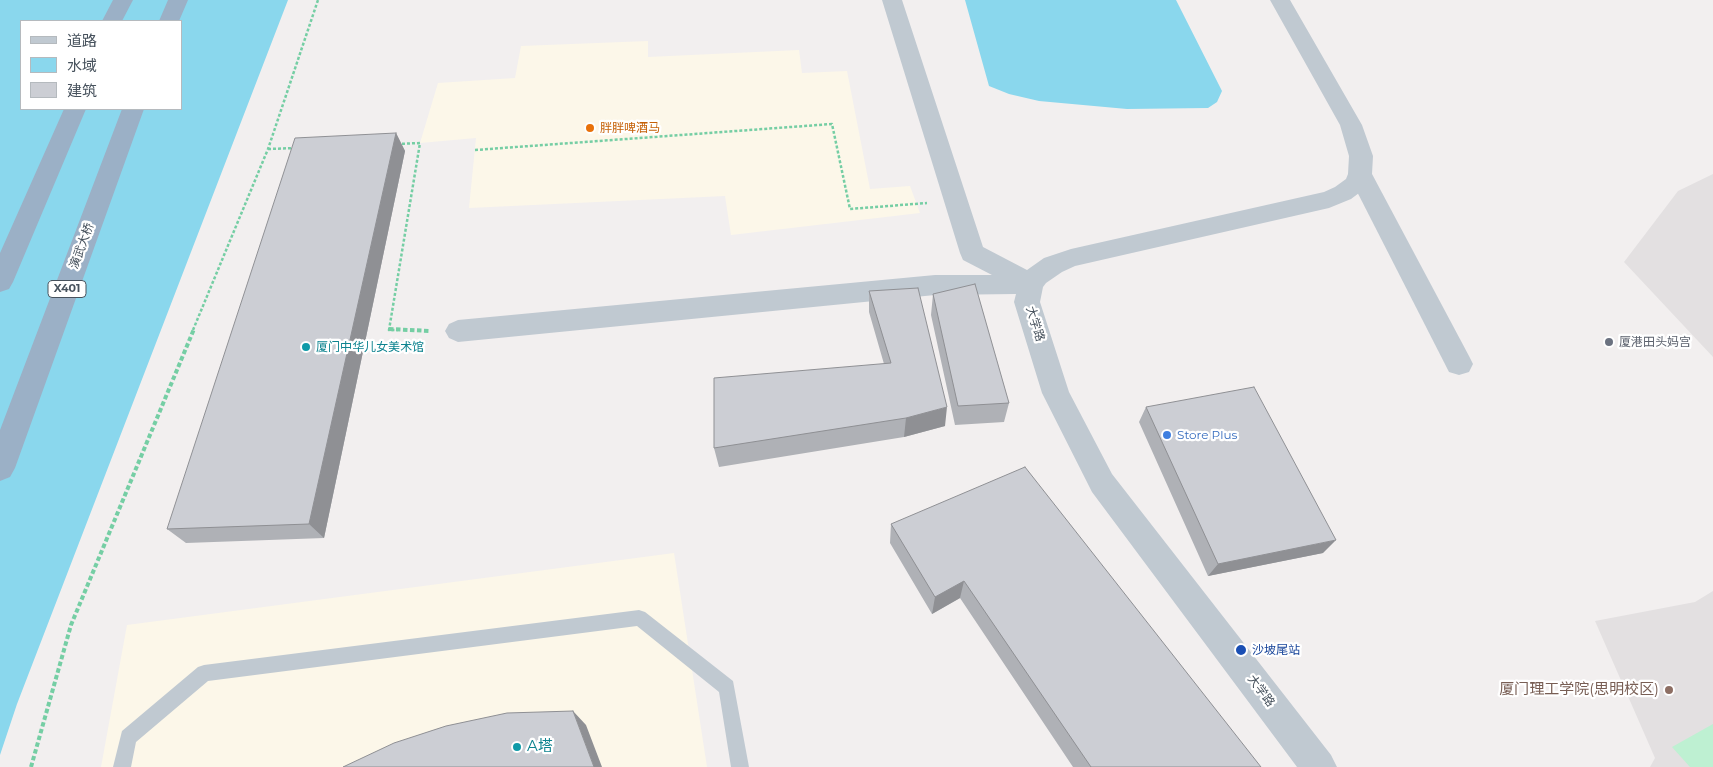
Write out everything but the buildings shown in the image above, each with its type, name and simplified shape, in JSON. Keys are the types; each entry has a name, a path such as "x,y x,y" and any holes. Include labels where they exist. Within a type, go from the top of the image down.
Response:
{"highway":[{"path":"113,20 124,0"},
{"path":"168,20 178,0"},
{"path":"0,282 75,110"},
{"name":"演武大桥","path":"0,468 133,110"}],"street":[{"path":"892,0 972,253 1031,284"},
{"path":"1031,284 1037,276 1053,265 1071,258 1329,200 1343,194 1356,184 1360,174 1361,156 1352,125 1280,0"},
{"path":"1360,174 1459,364"},
{"path":"458,331 935,285 1031,284"},
{"name":"大学路","path":"1031,284 1027,302 1056,394 1102,483 1319,767"}],"lane":[{"path":"122,767 128,737 204,673 639,618 727,687 740,767"}],"path":[{"path":"31,767 71,625 268,149 318,0"},
{"path":"475,150 832,124 850,209 932,202"},
{"path":"391,144 420,143 389,330 458,331"},
{"path":"268,149 296,148"}],"shaded area":[{"path":"648,41 648,57 799,50 802,73 847,71 870,189 910,186 920,213 731,235 725,196 469,208 476,138 420,143 438,83 515,78 521,46"},
{"path":"1713,174 1713,357 1624,262 1678,191"},
{"path":"674,553 707,767 101,767 127,625"},
{"name":"厦门理工学院(思明校区)","path":"1713,591 1713,767 1650,767 1655,758 1595,621 1695,602"}],"green space":[{"path":"1713,724 1713,767 1690,767 1672,747"}],"water":[{"path":"0,0 288,0 17,704 0,755"},
{"path":"965,0 1176,0 1222,91 1217,102 1208,108 1127,109 1039,101 1009,94 989,86"}],"place":[{"name":"胖胖啤酒马","path":"590,128"},
{"name":"厦港田头妈宫","path":"1609,342"},
{"name":"厦门中华儿女美术馆","path":"306,347"},
{"name":"Store Plus","path":"1167,435"},
{"name":"沙坡尾站","path":"1241,650"},
{"name":"厦门理工学院(思明校区)","path":"1669,690"},
{"name":"A塔","path":"517,747"}]}
